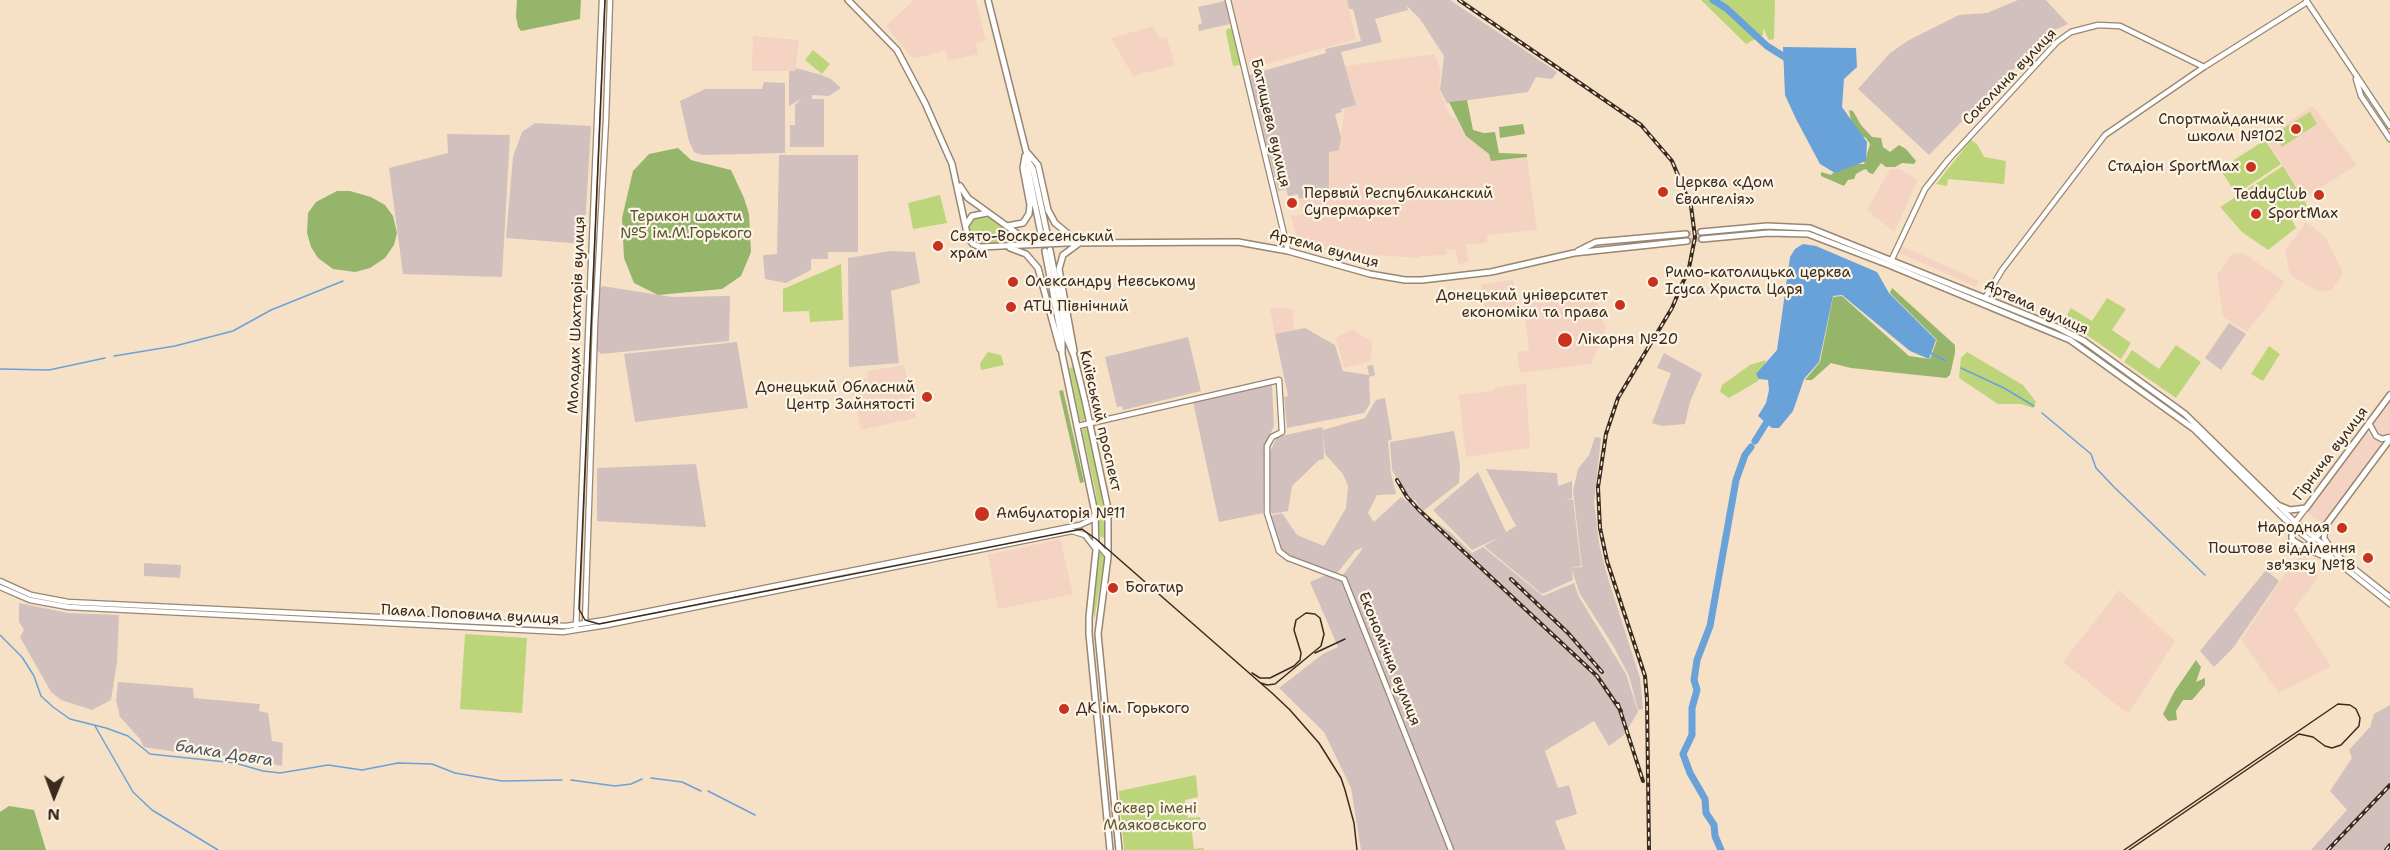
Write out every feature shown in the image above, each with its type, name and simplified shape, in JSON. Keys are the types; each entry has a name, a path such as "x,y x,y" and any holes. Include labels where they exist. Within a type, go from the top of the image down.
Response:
{"main road":[{"name":"Молодих Шахтарів вулиця","path":"576,627 602,0"},
{"name":"Молодих Шахтарів вулиця","path":"585,626 595,325 610,0"},
{"name":"Артема вулиця","path":"848,0 897,50 946,147 956,179 968,238 980,247 1066,243 1238,242 1287,251 1351,270 1405,280 1491,272 1574,253 1687,241"},
{"path":"988,0 1029,163 1034,169 1044,233"},
{"name":"Батищева вулиця","path":"1228,0 1287,251"},
{"path":"1985,298 2002,270 2105,135 2204,67 2307,1 2390,126"},
{"name":"Соколина вулиця","path":"1892,259 1925,189 1948,160 2057,42 2071,32 2097,25 2120,26 2204,67"},
{"path":"2354,73 2361,96 2390,140"},
{"path":"2361,96 2362,91 2367,92"},
{"path":"1004,245 1011,239 1008,227 1023,223 1029,214 1030,205 1023,168 1026,151"},
{"path":"1026,151 1038,165 1048,210 1055,223 1080,243 1063,255 1059,269 1074,344 1074,356"},
{"path":"1023,168 1029,163"},
{"name":"Артема вулиця","path":"956,179 968,198 1022,237 1066,243"},
{"path":"965,226 972,216 988,214"},
{"name":"Артема вулиця","path":"1701,232 1767,226 1810,228 2057,327 2092,347 2185,414 2278,505 2294,524"},
{"name":"Артема вулиця","path":"1702,239 1768,233 1808,234 2057,333 2081,346 2182,419 2294,524 2389,601"},
{"name":"Артема вулиця","path":"1574,253 1596,242 1686,234"},
{"path":"1597,250 1596,244 1604,241"},
{"path":"994,246 1014,249 1026,254 1038,268 1062,354"},
{"name":"Київський проспект","path":"1110,850 1089,634 1096,550 1095,513 1062,354 1062,340 1047,250 1067,339 1074,356 1108,509 1108,557 1098,633 1119,850"},
{"name":"Економічна вулиця","path":"1090,424 1279,380 1282,432 1272,437 1268,446 1267,501 1267,513 1279,551 1288,558 1344,579 1451,850"},
{"name":"Гірнича вулиця","path":"2294,524 2390,395"},
{"path":"2369,423 2376,436 2382,439 2390,438"},
{"path":"1078,426 1090,424"},
{"path":"2305,548 2327,525 2390,438"},
{"path":"2278,505 2293,511 2306,508"},
{"name":"Павла Поповича вулиця","path":"585,626 1069,527 1087,523 1093,519 1095,513"},
{"path":"2294,524 2292,540 2305,548 2335,558"},
{"path":"2327,525 2324,540 2335,558"},
{"path":"1069,527 1088,534 1108,557"},
{"name":"Павла Поповича вулиця","path":"8,589 68,602 576,627 1072,531 1085,535 1096,550"},
{"path":"0,581 8,589"},
{"path":"0,587 8,589"},
{"path":"1089,619 1098,624"},
{"path":"1089,634 1092,628 1098,633"}],"shaded area":[{"path":"911,0 976,0 986,41 976,43 978,54 948,61 945,50 917,58 910,56 886,26 912,2"},
{"path":"1231,0 1347,0 1356,39 1249,69"},
{"path":"1347,0 1450,0 1557,72 1552,79 1536,77 1528,92 1447,103 1440,90 1444,56 1420,19 1407,6 1408,10 1375,19 1382,42 1341,52 1356,105 1341,109 1342,112 1335,114 1341,137 1339,150 1329,152 1329,192 1299,199 1298,194 1288,196 1286,189 1278,191 1249,75 1326,53 1325,49 1361,41 1353,9 1349,9"},
{"path":"2018,0 2046,0 2068,24 2050,32 1929,155 1858,89 1890,53 1909,40 1959,15 1987,13"},
{"path":"1225,1 1230,24 1199,31 1198,25 1202,23 1198,7"},
{"path":"1154,26 1158,37 1167,38 1175,65 1133,76 1111,38"},
{"path":"753,36 799,40 795,71 752,71"},
{"path":"1435,54 1441,72 1439,89 1450,116 1456,118 1466,136 1489,153 1492,160 1527,157 1537,230 1487,235 1487,243 1466,244 1468,262 1458,264 1456,250 1447,249 1446,255 1421,256 1420,258 1343,253 1299,246 1291,216 1302,214 1299,200 1330,193 1329,152 1339,149 1345,108 1356,105 1345,66"},
{"path":"796,68 831,79 841,88 829,96 812,95 812,99 824,99 824,147 790,147 790,125 795,125 795,105 801,99 789,106 789,71 795,71"},
{"path":"764,82 785,83 785,153 702,155 694,152 689,141 680,101 705,89 762,89"},
{"path":"2313,106 2357,165 2304,198 2265,137"},
{"path":"535,123 591,126 584,244 506,238 513,157 522,132"},
{"path":"447,134 510,135 502,277 403,274 389,168 448,153"},
{"path":"779,155 858,155 858,252 828,252 828,259 811,259 811,270 786,283 765,279 763,255 777,254"},
{"path":"1890,169 1900,169 1918,180 1894,232 1867,210"},
{"path":"2306,222 2325,236 2343,273 2332,290 2319,292 2290,275 2285,250"},
{"path":"1902,246 1979,281 1976,287 1899,253"},
{"path":"890,251 915,252 920,283 891,291 899,363 849,367 848,258"},
{"path":"2245,254 2285,282 2247,332 2223,317 2217,275 2231,255"},
{"path":"1513,280 1517,310 1485,314 1481,284"},
{"path":"602,286 672,297 730,296 729,341 601,354 596,349 599,291"},
{"name":"Лікарня №20","path":"1594,290 1606,329 1591,364 1520,373 1517,352 1529,350 1523,299"},
{"path":"1270,309 1293,309 1294,330 1275,334"},
{"path":"2229,323 2246,334 2221,370 2205,358"},
{"path":"1305,328 1335,345 1343,371 1369,375 1367,366 1373,365 1375,375 1369,377 1370,404 1364,413 1287,428 1284,397 1288,396 1275,334"},
{"path":"1352,329 1372,342 1371,361 1344,368 1336,338"},
{"path":"1188,337 1201,391 1123,410 1122,406 1117,407 1105,357"},
{"path":"737,342 748,408 635,422 624,354"},
{"path":"1664,353 1702,374 1690,402 1685,424 1662,426 1652,423 1671,373 1657,368"},
{"path":"904,365 916,418 861,430 850,380 868,378 867,371"},
{"path":"1526,383 1530,448 1466,457 1459,395 1493,391 1494,388"},
{"path":"1272,384 1274,426 1264,447 1263,513 1219,522 1193,402"},
{"path":"1385,398 1392,439 1388,441 1391,474 1396,494 1377,495 1368,513 1374,522 1401,497 1450,532 1472,553 1483,547 1543,596 1574,583 1579,597 1626,674 1638,712 1624,735 1609,746 1594,721 1545,751 1558,788 1569,785 1577,814 1555,821 1566,850 1361,850 1351,788 1324,732 1279,688 1323,654 1338,647 1310,582 1326,575 1340,579 1363,548 1356,550 1337,573 1281,552 1270,516 1282,513 1297,535 1324,546 1346,508 1348,486 1343,474 1325,454 1323,430 1365,418 1376,400"},
{"path":"2390,400 2390,432 2383,436 2375,429 2373,423"},
{"path":"1322,427 1324,459 1319,460 1292,486 1288,511 1272,514 1269,507 1270,452 1277,437"},
{"path":"1454,431 1460,465 1459,483 1423,511 1414,499 1411,501 1392,470 1390,442"},
{"path":"2367,432 2374,439 2384,441 2323,524 2307,512"},
{"path":"1595,437 1601,438 1594,502 1599,543 1640,678 1643,709 1638,710 1629,676 1614,647 1580,594 1572,570 1573,580 1542,594 1484,546 1500,537 1472,550 1433,510 1478,472 1506,532 1516,526 1486,469 1557,473 1558,486 1572,481 1572,498 1565,501 1573,499 1581,566 1570,568 1582,567 1573,491 1578,469 1589,455"},
{"path":"696,464 706,527 597,521 597,468"},
{"path":"1060,539 1073,594 998,609 988,555"},
{"path":"2301,554 2311,561 2309,564 2316,568 2314,571 2318,578 2294,609 2331,666 2279,693 2241,640 2292,563"},
{"path":"144,563 181,565 180,578 144,576"},
{"path":"2266,570 2279,581 2233,648 2214,667 2200,651"},
{"path":"2119,590 2175,641 2128,714 2063,662"},
{"path":"19,603 68,613 119,615 117,662 111,700 92,710 61,700 51,692 20,637 24,630 19,622"},
{"path":"118,682 193,688 194,698 260,704 259,711 268,713 272,741 283,743 282,766 263,759 183,753 144,747 140,739 120,717 116,700"},
{"path":"2390,705 2390,850 2311,850 2347,810 2330,791 2352,758 2349,750 2370,727 2374,714"}],"green space":[{"path":"517,0 581,0 580,19 521,31 516,16"},
{"path":"1701,0 1775,0 1774,39 1769,40 1763,28 1763,35 1746,44"},
{"path":"1232,28 1241,65 1233,66 1226,32 1227,29"},
{"path":"813,50 830,64 822,74 805,60"},
{"path":"1467,100 1473,130 1484,133 1495,132 1499,153 1527,154 1527,157 1491,161 1489,154 1466,136 1449,102"},
{"path":"1849,110 1853,111 1861,125 1872,137 1881,138 1883,147 1890,152 1899,145 1906,149 1916,161 1914,164 1902,163 1895,167 1886,167 1881,163 1873,174 1866,169 1863,170 1856,174 1854,179 1848,180 1844,186 1821,176 1821,172 1831,175 1837,169 1853,164 1864,164 1870,144 1852,126"},
{"name":"Спортмайданчик школи №102","path":"2310,112 2317,124 2282,147 2274,134"},
{"path":"1523,124 1525,134 1500,138 1499,127"},
{"path":"1971,140 1977,144 1984,157 2006,161 2004,184 1948,179 1947,186 1936,184"},
{"name":"Стадіон SportMax","path":"2265,140 2281,164 2236,194 2220,169"},
{"name":"Терикон шахти №5 ім.М.Горького","path":"678,148 691,160 731,170 749,214 751,252 741,276 722,289 658,295 634,283 624,258 622,218 633,171 649,154"},
{"name":"SportMax","path":"2283,166 2307,205 2292,220 2296,228 2268,250 2242,232 2220,207"},
{"path":"337,191 350,191 371,197 385,205 393,216 397,233 394,245 385,258 370,268 355,272 333,269 318,258 311,247 307,233 308,213 316,202"},
{"path":"940,195 947,223 913,229 908,203"},
{"path":"980,217 990,218 1007,231 1005,241 981,243 973,240 969,234 969,227 974,220"},
{"path":"841,264 843,320 810,322 809,311 783,312 783,289"},
{"path":"1892,288 1955,345 1950,375 1946,378 1851,368 1831,363 1812,380 1805,380 1820,362 1833,297 1842,296 1909,356 1930,359 1937,340 1890,293"},
{"path":"2107,298 2126,309 2112,330 2131,343 2121,359 2074,326 2063,322 2071,308 2092,321"},
{"path":"2176,345 2201,362 2176,398 2124,362 2132,350 2159,369"},
{"path":"2269,346 2280,354 2263,381 2251,374"},
{"path":"988,352 1001,355 1004,365 981,370 980,363"},
{"path":"1967,352 2023,385 2036,402 2033,408 2021,404 1998,404 1959,378 1961,358"},
{"path":"1766,360 1758,381 1729,398 1720,392 1722,385 1750,365"},
{"path":"1073,367 1085,418 1083,422 1080,420 1069,368"},
{"path":"1063,390 1084,482 1080,483 1059,391"},
{"path":"1088,429 1101,488 1105,535 1103,538 1100,536 1096,494 1082,430"},
{"path":"1102,551 1105,555 1094,621 1093,599 1099,554"},
{"path":"465,634 527,638 522,713 460,709"},
{"path":"2196,660 2201,667 2196,682 2205,678 2205,685 2192,700 2183,700 2176,711 2177,720 2168,721 2163,714 2174,692"},
{"name":"Сквер імені Маяковського","path":"1196,775 1198,797 1185,800 1188,818 1200,817 1201,824 1191,826 1194,849 1203,848 1204,850 1124,850 1119,791"},
{"path":"9,806 34,810 46,850 0,850 0,812"}],"water":[{"path":"1783,47 1856,48 1857,67 1844,79 1842,107 1867,142 1866,161 1835,173 1820,164 1785,95"},
{"path":"1803,244 1816,246 1877,272 1889,293 1936,340 1929,359 1910,351 1842,295 1833,296 1819,362 1804,379 1793,411 1779,428 1772,428 1758,416 1766,403 1769,390 1768,380 1759,379 1756,374 1777,350 1790,257 1795,249"}],"waterway":[{"path":"1713,0 1726,8 1767,46 1791,61"},
{"path":"114,356 175,346 233,331 271,310 343,281"},
{"path":"1931,353 1946,361"},
{"path":"0,369 49,370 105,358"},
{"path":"1961,368 2004,388 2034,406"},
{"path":"2042,413 2091,454 2096,468 2205,575"},
{"path":"1755,441 1770,417"},
{"path":"1721,850 1715,836 1714,825 1706,813 1705,799 1690,773 1683,754 1692,735 1692,708 1697,690 1694,680 1697,660 1710,626 1736,480 1745,455 1751,447"},
{"name":"балка Довга","path":"0,635 22,657 34,676 41,696 53,707 70,719 128,736 150,754 235,763 280,773 328,765 362,770 398,763 432,764 455,773 502,781 562,780"},
{"path":"95,726 133,792 152,810 218,850"},
{"name":"балка Довга","path":"651,778 682,782 701,791"},
{"name":"балка Довга","path":"571,780 615,786 631,784 642,779"},
{"path":"708,791 755,815"}],"tunnel":[{"path":"1686,234 1701,232"},
{"path":"1687,241 1702,239"}],"tram line":[{"path":"605,0 579,609 585,620 599,624 1082,529 1272,693 1319,743 1341,778 1354,823 1357,850"},
{"path":"1252,673 1260,678 1270,678 1294,666 1300,660 1301,653 1294,630 1296,620 1306,613 1315,614 1320,618 1324,634 1321,646 1275,684 1261,683"},
{"path":"1315,653 1345,639"},
{"path":"2124,850 2338,704 2350,705 2356,709 2360,718 2359,726 2341,745 2332,748 2313,737 2299,734 2129,850"}],"railway":[{"path":"1459,0 1641,125 1672,161 1691,206 1695,237 1689,268 1672,308 1618,398 1606,434 1598,487 1600,528 1607,561 1645,676 1649,850"},
{"path":"1397,480 1407,497 1419,510 1597,676 1621,711"},
{"path":"1511,579 1568,633 1602,672"},
{"path":"1618,704 1643,781"},
{"path":"2328,850 2390,785"},
{"path":"2386,850 2390,845"}],"place":[{"name":"Спортмайданчик школи №102","path":"2296,129"},
{"name":"Стадіон SportMax","path":"2251,167"},
{"name":"Церква «Дом Євангелія»","path":"1663,192"},
{"name":"TeddyClub","path":"2319,195"},
{"name":"Первый Республиканский Супермаркет","path":"1292,203"},
{"name":"SportMax","path":"2256,214"},
{"name":"Свято-Воскресенський храм","path":"938,246"},
{"name":"Олександру Невському","path":"1013,282"},
{"name":"Римо-католицька церква Ісуса Христа Царя","path":"1653,282"},
{"name":"Донецький університет економіки та права","path":"1620,305"},
{"name":"АТЦ Північний","path":"1011,307"},
{"name":"Лікарня №20","path":"1565,340"},
{"name":"Донецький Обласний Центр Зайнятості","path":"927,397"},
{"name":"Амбулаторія №11","path":"982,514"},
{"name":"Народная","path":"2342,528"},
{"name":"Поштове відділення зв'язку №18","path":"2368,558"},
{"name":"Богатир","path":"1113,588"},
{"name":"ДК ім. Горького","path":"1064,709"}]}
